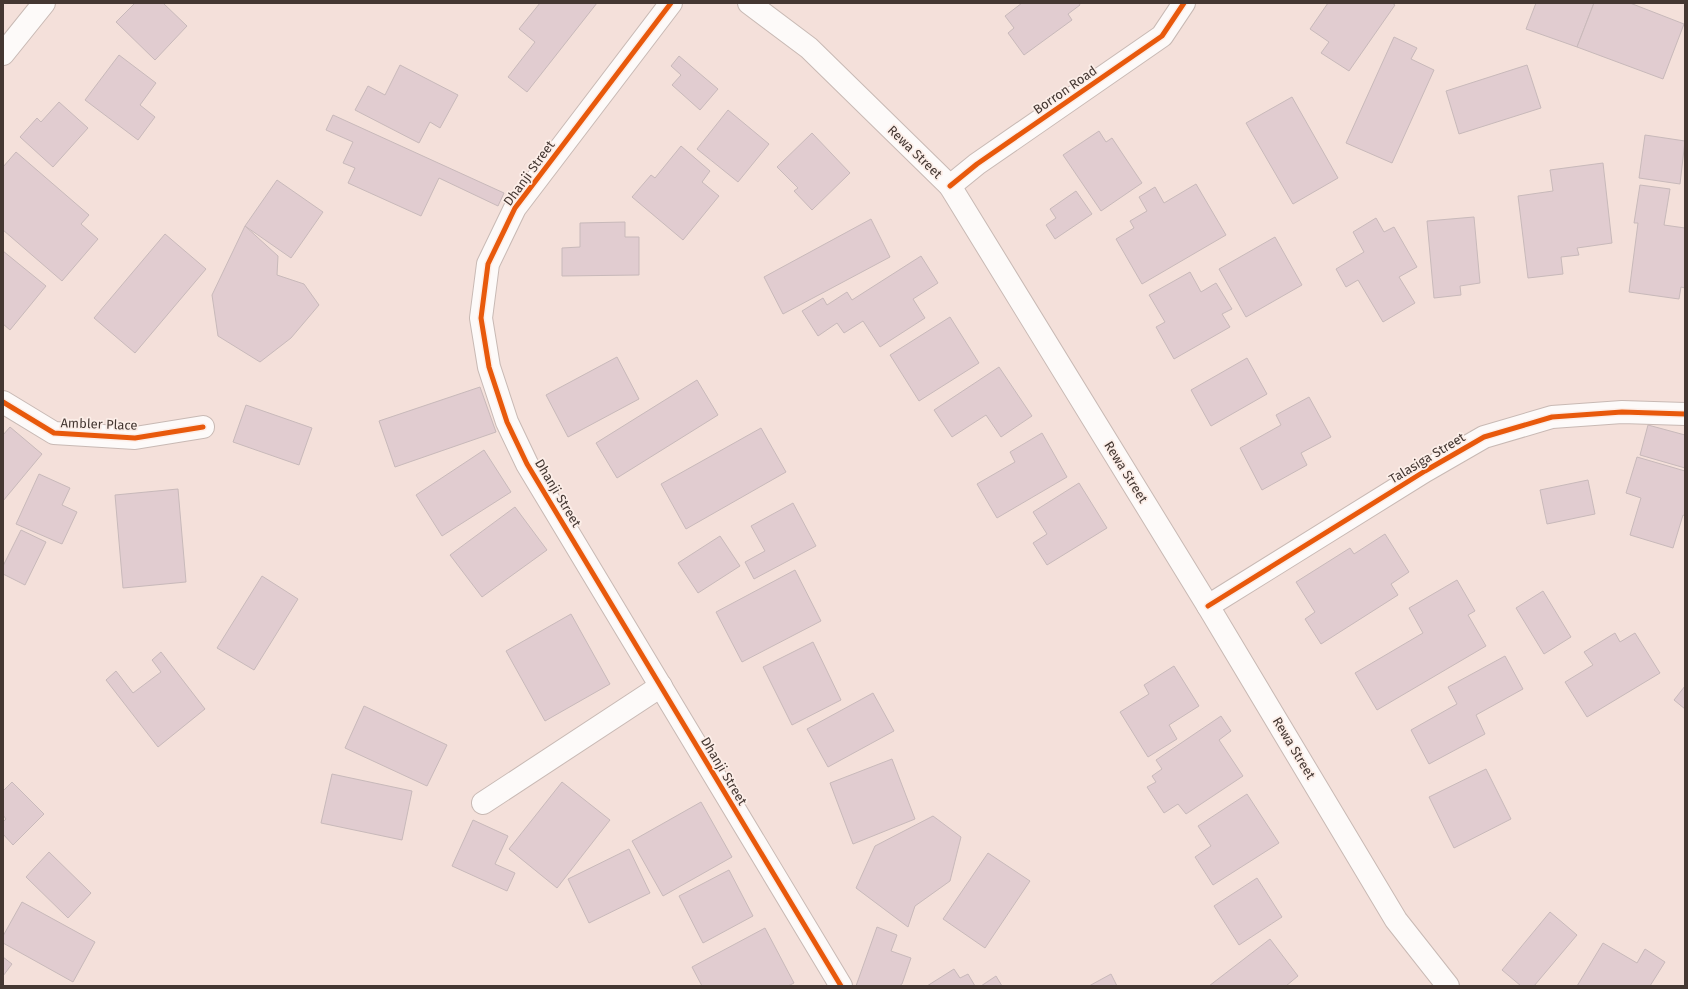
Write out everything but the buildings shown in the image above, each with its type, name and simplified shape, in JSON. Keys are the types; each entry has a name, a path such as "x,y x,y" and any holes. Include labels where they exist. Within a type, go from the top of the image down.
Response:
{"street":[{"path":"3,54 44,3"},
{"name":"Dhanji Street","path":"670,3 515,208 488,264 480,318 489,367 507,422 527,464 841,986"},
{"name":"Rewa Street","path":"749,3 808,48 950,186 1208,606 1396,920 1448,986"},
{"name":"Borron Road","path":"950,186 977,164 1162,36 1184,3"},
{"name":"Ambler Place","path":"3,402 54,433 135,438 203,427"},
{"name":"Talasiga Street","path":"1208,606 1425,471 1484,437 1552,417 1622,412 1685,414"},
{"path":"483,803 661,686"}],"cycle path":[{"path":"671,3 515,208 488,264 481,318 489,367 507,422 527,464 841,986"},
{"path":"950,186 977,164 1162,36 1184,3"},
{"path":"3,402 54,433 135,438 203,427"},
{"path":"1208,606 1425,471 1484,437 1552,417 1622,412 1685,414"}]}
